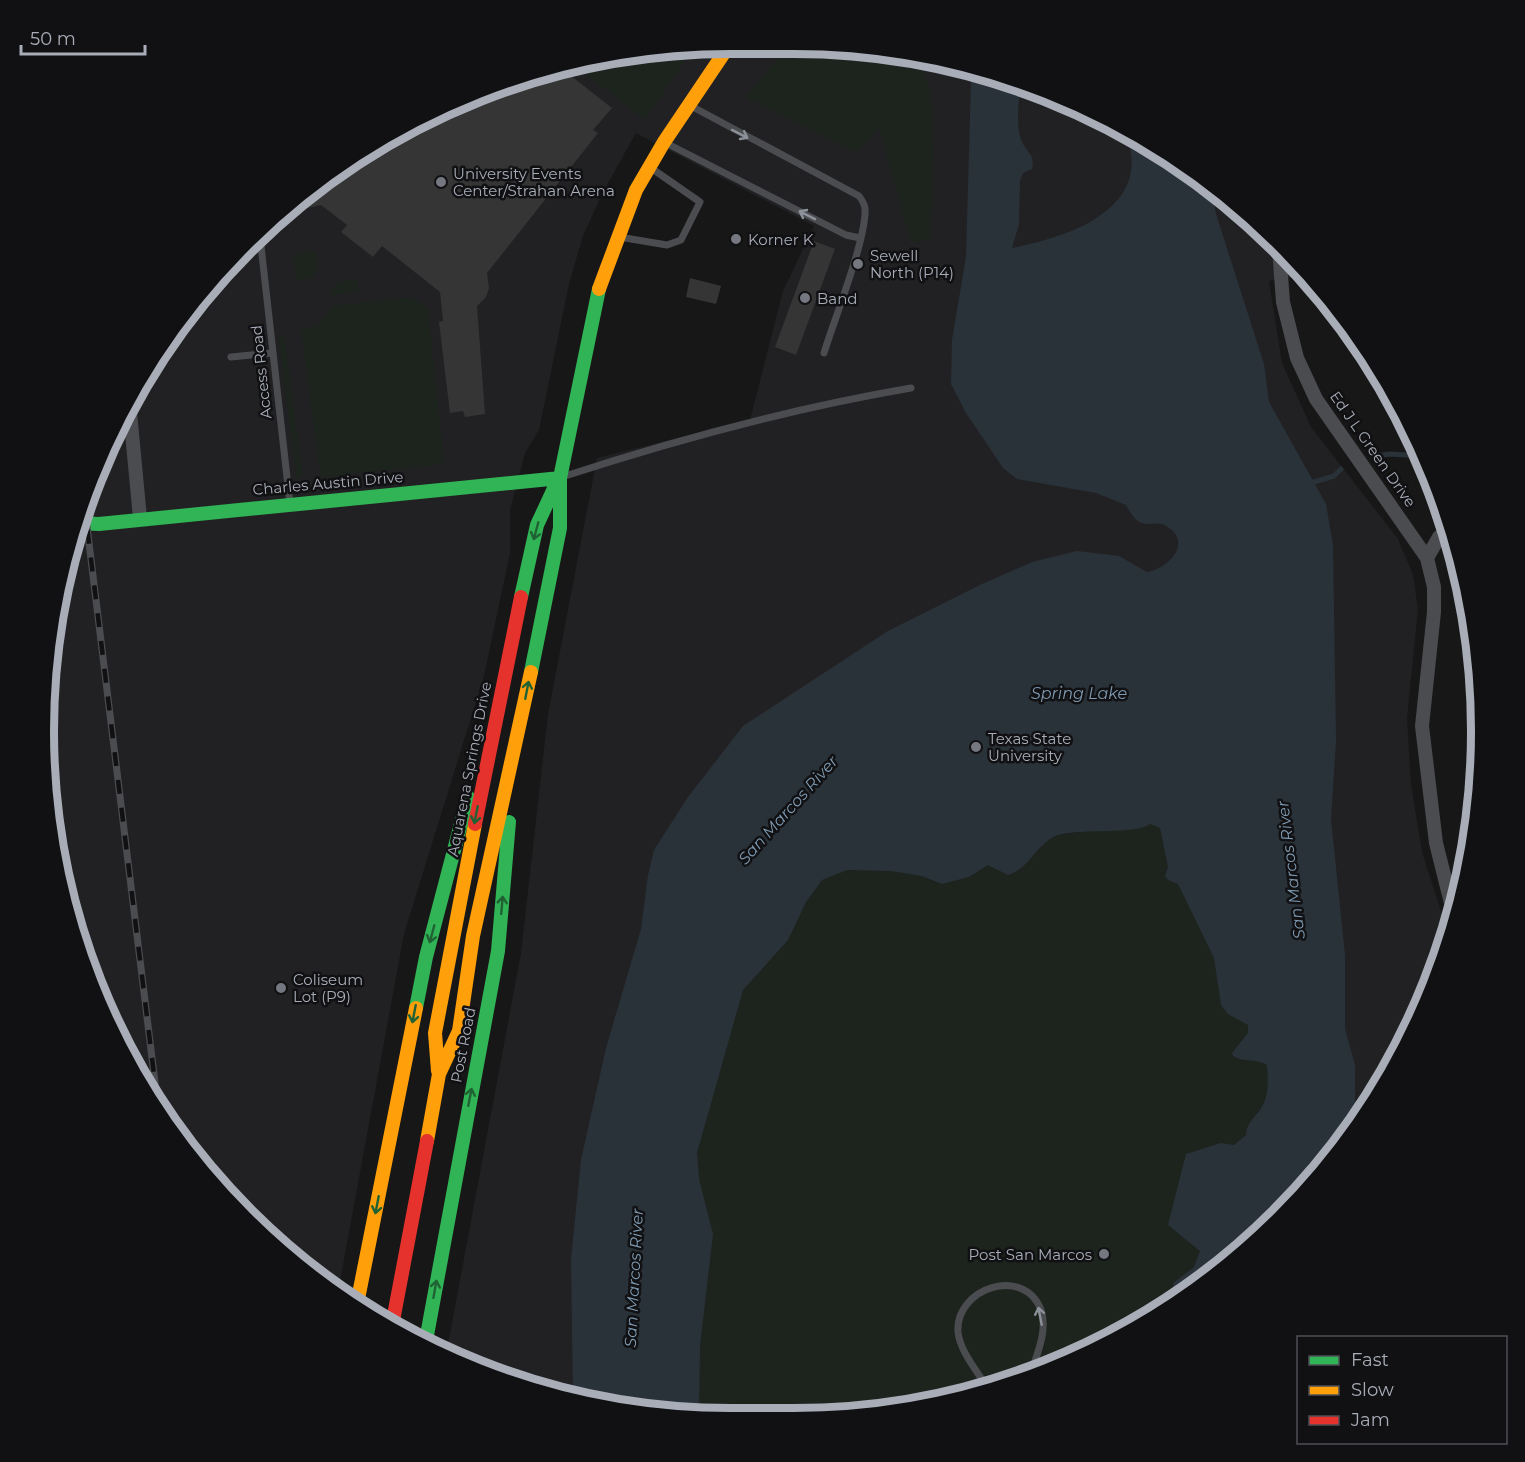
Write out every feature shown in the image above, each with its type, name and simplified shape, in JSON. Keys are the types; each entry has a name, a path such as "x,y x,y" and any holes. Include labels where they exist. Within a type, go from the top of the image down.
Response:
{"main road":[{"name":"Aquarena Springs Drive","path":"394,1318 439,1074 459,1031 473,936 516,747 560,528 560,478 595,305 616,236 649,167 722,54"},
{"name":"Aquarena Springs Drive","path":"439,1074 435,1033 491,737 537,525 560,478"},
{"name":"Charles Austin Drive","path":"87,523 560,478"},
{"name":"Charles Austin Drive","path":"84,531 99,524"},
{"path":"359,1296 426,957 467,799 491,737"},
{"name":"Post Road","path":"427,1335 498,951 516,747"}],"street":[{"name":"Ed J L Green Drive","path":"1281,260 1283,302 1302,368 1317,399 1427,558 1434,587 1434,612 1422,726 1436,843 1450,898"},
{"path":"131,419 140,518"},
{"path":"1427,558 1442,535"}],"lane":[{"path":"689,105 859,196 865,209 860,238 824,353"},
{"path":"664,142 846,235 860,238"},
{"path":"616,236 667,245 681,240 700,202 681,186 649,167"},
{"name":"Access Road","path":"261,244 271,353 290,504"},
{"path":"231,357 271,353"},
{"path":"560,478 734,428 855,398 911,388"},
{"path":"983,1381 961,1344 958,1332 959,1318 965,1306 984,1288 1011,1286 1034,1299 1041,1310 1042,1334 1034,1364"}],"shaded area":[{"path":"781,54 838,55 916,65 923,72 932,104 933,178 930,239 911,243 879,128 856,153 746,97"},
{"name":"Texas State University","path":"687,55 838,55 926,67 969,77 1012,90 1093,124 1170,168 1206,194 1273,252 1296,277 1269,281 1282,363 1311,427 1398,539 1413,575 1418,609 1407,718 1411,784 1422,852 1444,920 1435,949 1401,1030 1357,1107 1331,1143 1273,1210 1206,1268 1170,1294 1093,1338 1012,1372 926,1395 838,1407 687,1407 643,1402 556,1385 513,1372 448,1345 521,953 548,714 597,458 750,420 783,291 814,226 636,133 602,194 583,236 569,284 539,430 525,453 510,510 510,553 484,676 404,934 340,1283 285,1240 252,1210 222,1177 168,1107 124,1030 90,949 77,906 60,819 55,775 54,731 55,687 60,643 77,556 90,513 124,432 145,392 194,319 252,252 319,194 392,145 432,124 513,90 556,77 599,67"},
{"path":"689,55 645,120 582,71"},
{"path":"316,251 318,270 311,278 297,280 293,257 297,253"},
{"path":"357,280 359,292 331,295 330,291 338,282"},
{"path":"412,297 428,309 444,464 324,477 320,474 301,328 312,327 320,323 331,306"},
{"path":"281,335 285,339 303,477 297,480 278,336"},
{"path":"1150,824 1160,828 1168,867 1165,871 1168,880 1178,884 1214,958 1221,1005 1248,1025 1248,1033 1232,1053 1233,1056 1260,1060 1267,1065 1268,1090 1265,1100 1250,1122 1246,1135 1234,1145 1221,1143 1200,1251 1194,1267 1173,1283 1173,1291 1170,1294 1093,1338 1012,1372 969,1385 926,1395 838,1407 699,1407 700,1346 713,1234 699,1179 697,1153 743,990 788,940 806,902 822,880 847,870 891,871 922,876 942,884 969,877 988,865 1020,871 1047,841 1058,835"}],"water":[{"name":"Spring Lake","path":"969,77 1020,93 1018,105 1020,138 1032,158 1033,165 1032,169 1023,173 1020,181 1019,224 1012,248 1060,235 1107,211 1118,199 1129,179 1132,165 1129,144 1170,168 1213,200 1264,364 1269,402 1326,504 1333,545 1336,741 1331,819 1345,955 1345,1029 1355,1065 1355,1110 1331,1143 1273,1210 1206,1268 1173,1291 1173,1283 1194,1267 1200,1251 1168,1225 1186,1154 1221,1143 1234,1145 1246,1135 1248,1126 1264,1103 1268,1079 1267,1065 1233,1056 1232,1053 1248,1033 1248,1025 1228,1014 1221,1005 1214,958 1178,884 1168,880 1165,876 1168,867 1160,828 1150,824 1133,829 1058,835 1045,843 1016,872 1008,875 988,865 969,877 942,884 922,876 891,871 847,870 822,880 806,902 788,940 743,990 697,1153 699,1179 713,1234 700,1346 699,1407 643,1402 573,1389 571,1259 581,1160 606,1048 641,929 648,875 654,850 688,797 743,726 888,631 1032,562 1077,551 1119,556 1147,572 1169,561 1178,548 1175,534 1168,527 1157,523 1142,523 1132,515 1126,505 1096,493 1017,479 1003,468 966,413 951,384 952,340 966,257 971,82"}],"building":[{"name":"University Events Center/Strahan Arena","path":"569,74 612,108 593,130 598,133 487,273 489,288 486,297 477,306 485,414 465,417 463,411 450,413 439,322 443,321 440,292 382,246 373,257 341,232 347,225 321,205 300,210 355,168 392,145 432,124 513,90"},
{"name":"Band","path":"814,241 835,249 796,355 775,347"},
{"path":"690,278 721,286 716,304 686,297"}],"waterway":[{"path":"1372,456 1411,455"},
{"path":"1307,484 1334,476 1341,469"}],"railway":[{"path":"87,524 156,1087"}],"traffic: fast":[{"path":"531,672 560,528 560,478 599,289"},
{"path":"87,523 560,478"},
{"path":"521,597 537,525 557,482"},
{"path":"416,1008 426,957 468,797"},
{"path":"427,1335 498,951 509,822"}],"traffic: slow":[{"path":"599,289 636,190 664,142 723,54"},
{"path":"427,1141 439,1074 459,1031 473,936 531,672"},
{"path":"438,1071 435,1033 475,824"},
{"path":"359,1296 416,1008"}],"traffic: jam":[{"path":"475,824 521,597"},
{"path":"394,1318 427,1141"}],"place":[{"name":"University Events Center/Strahan Arena","path":"441,182"},
{"name":"Korner K","path":"736,239"},
{"name":"Sewell North (P14)","path":"858,264"},
{"name":"Band","path":"805,298"},
{"name":"Texas State University","path":"976,747"},
{"name":"Coliseum Lot (P9)","path":"281,988"},
{"name":"Post San Marcos","path":"1104,1254"}],"water label":[{"name":"San Marcos River","path":"788,810"},
{"name":"San Marcos River","path":"1291,870"},
{"name":"San Marcos River","path":"634,1278"}]}
